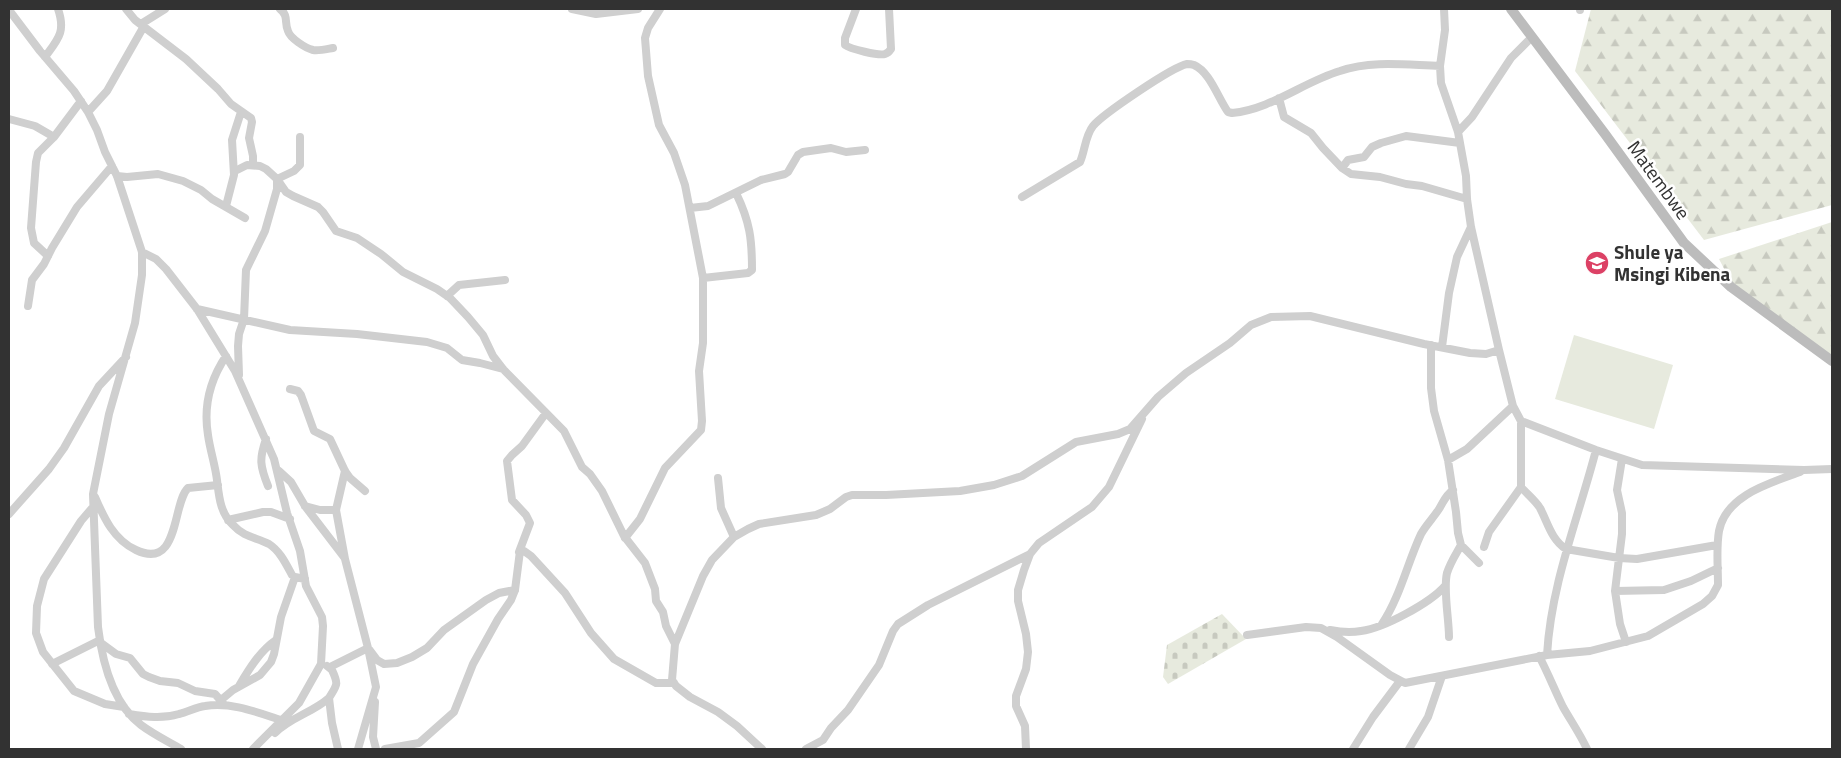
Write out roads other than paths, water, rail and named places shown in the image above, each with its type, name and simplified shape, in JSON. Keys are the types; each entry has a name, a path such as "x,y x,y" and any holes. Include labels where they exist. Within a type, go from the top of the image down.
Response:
{"main road":[{"name":"Matembwe","path":"1511,9 1684,243 1732,287 1832,361"}],"street":[{"path":"45,57 61,34 61,20 58,9"},
{"path":"126,9 142,25 186,59 241,112 252,119 250,138 253,165"},
{"path":"88,112 107,92 142,25 165,9"},
{"path":"280,9 285,13 288,31 294,38 314,50 333,48"},
{"path":"572,9 596,14 638,9"},
{"path":"625,538 640,519 665,468 701,430 702,403 699,371 703,342 703,278 690,208 679,165 659,125 648,76 645,38 648,28 660,9"},
{"path":"856,9 845,38 845,46 880,55 887,54 891,49 890,9"},
{"path":"1444,9 1445,30 1440,66 1441,83 1458,132 1466,176 1471,227 1499,350 1513,406 1521,420 1521,487 1489,532 1484,547"},
{"path":"9,10 74,91 88,112 118,176 142,252 142,274 135,323 109,414 93,494 92,508 100,641 113,686 126,710 146,728 181,749"},
{"path":"1458,132 1472,117 1511,58 1532,37"},
{"path":"1022,197 1080,162 1089,132 1096,123 1135,94 1181,66 1192,64 1207,76 1220,101 1229,113 1238,113 1272,103 1326,76 1352,67 1375,63 1440,66"},
{"path":"1279,98 1284,118 1311,133 1342,168 1350,174 1380,177 1422,186 1467,199"},
{"path":"48,256 34,243 30,222 36,162 38,153 54,137 81,101"},
{"path":"226,206 235,171 232,140 241,112"},
{"path":"9,119 35,126 54,137"},
{"path":"1342,168 1348,160 1362,158 1372,147 1395,138 1406,136 1460,143"},
{"path":"277,179 299,167 301,160 300,137"},
{"path":"690,208 708,206 761,180 788,172 794,161 803,152 831,148 846,152 865,150"},
{"path":"235,171 247,165 266,169 293,196 318,207 324,212 336,231 357,238 382,254 403,272 437,289 447,296 468,317 483,335 493,356 503,369 564,431 582,467 590,474 602,491 625,538 645,563 655,590 656,601 663,612 666,626 674,644"},
{"path":"28,306 30,284 77,207 112,166"},
{"path":"118,176 137,177 152,173 171,177 201,190 212,199 245,218"},
{"path":"239,379 239,334 244,319 246,270 268,222 277,189 277,179"},
{"path":"703,278 748,273 752,270 752,236 749,222 736,193"},
{"path":"1442,347 1445,319 1457,257 1471,227"},
{"path":"142,252 156,258 197,309 239,379 277,468 300,551 305,579 309,592 318,607 324,626 321,664 299,703 252,749"},
{"path":"447,296 460,285 505,280"},
{"path":"197,309 290,330 357,334 428,342 447,348 462,360 503,369"},
{"path":"762,749 718,712 690,697 674,683 672,670 674,644 703,576 712,560 734,537 759,524 816,515 830,510 846,497 852,495 960,492 1008,481 1030,472 1048,458 1076,442 1124,432 1130,429 1148,407 1186,373 1230,343 1251,325 1271,317 1310,316 1431,345 1479,354 1499,350"},
{"path":"1431,345 1431,388 1434,411 1448,460 1461,544 1479,563"},
{"path":"9,514 49,469 64,448 99,386 127,355"},
{"path":"226,356 211,381 207,407 208,434 218,485 218,496 228,520 241,533 272,546 278,551 295,577 305,579"},
{"path":"290,389 301,395 314,431 330,439 345,471 365,491"},
{"path":"1448,460 1467,449 1513,406"},
{"path":"1026,749 1025,726 1016,706 1016,696 1026,669 1028,652 1026,634 1018,601 1018,590 1030,554 1039,543 1092,507 1101,497 1118,472 1130,441 1148,407"},
{"path":"385,749 419,742 454,712 473,664 511,600 515,590 519,552 530,523 526,515 512,500 507,461 522,446 546,413"},
{"path":"1521,420 1596,450 1649,466 1832,469"},
{"path":"266,439 261,456 261,464 268,486"},
{"path":"1547,655 1549,627 1566,549 1596,450"},
{"path":"1622,459 1617,490 1622,519 1615,591 1620,624 1626,642"},
{"path":"277,468 291,482 305,506 345,559"},
{"path":"1321,628 1400,681 1412,682 1539,656 1590,651 1658,632 1703,604 1717,589 1717,545 1720,528 1726,513 1741,498 1765,485 1804,470"},
{"path":"345,471 345,478 336,510 345,559 376,687 373,736 376,749"},
{"path":"718,478 721,508 734,537"},
{"path":"93,494 105,521 119,539 136,551 148,554 162,550 168,544 174,529 183,492 188,488 218,485"},
{"path":"1521,487 1538,505 1554,537 1566,549 1619,558 1637,558 1717,545"},
{"path":"1382,624 1399,593 1422,534 1446,495 1453,490"},
{"path":"305,506 320,510 336,510"},
{"path":"92,508 81,521 54,562 40,590 37,606 36,633 43,652 74,690 105,704 146,717 164,718 205,706 223,703 280,720"},
{"path":"228,520 263,512 271,512 290,519"},
{"path":"1449,637 1445,586 1449,567 1461,544"},
{"path":"519,552 524,551 531,556 565,593 591,633 608,654 626,667 656,683 674,683"},
{"path":"806,749 823,740 831,728 848,710 879,665 892,631 898,624 928,605 1030,554"},
{"path":"1615,591 1664,590 1691,581 1718,568"},
{"path":"239,686 260,675 272,662 281,616 295,577"},
{"path":"1247,635 1306,626 1340,632 1363,631 1425,603 1436,596 1445,586"},
{"path":"368,648 377,660 384,664 397,663 428,648 444,630 486,600 499,593 515,590"},
{"path":"223,703 239,686 254,662 276,640"},
{"path":"52,664 100,641"},
{"path":"100,641 116,654 128,657 143,674 160,681 178,683 195,691 211,692 218,696 223,703"},
{"path":"330,667 368,648"},
{"path":"1539,656 1563,706 1576,726 1587,749"},
{"path":"263,738 274,733 289,720 314,709 329,698 337,686 334,673 330,667 321,664"},
{"path":"1409,749 1428,717 1442,676"},
{"path":"1354,749 1373,718 1400,681"},
{"path":"358,749 376,687"},
{"path":"329,698 338,749"}],"place":[{"name":"Shule ya Msingi Kibena","path":"1597,263"}]}
